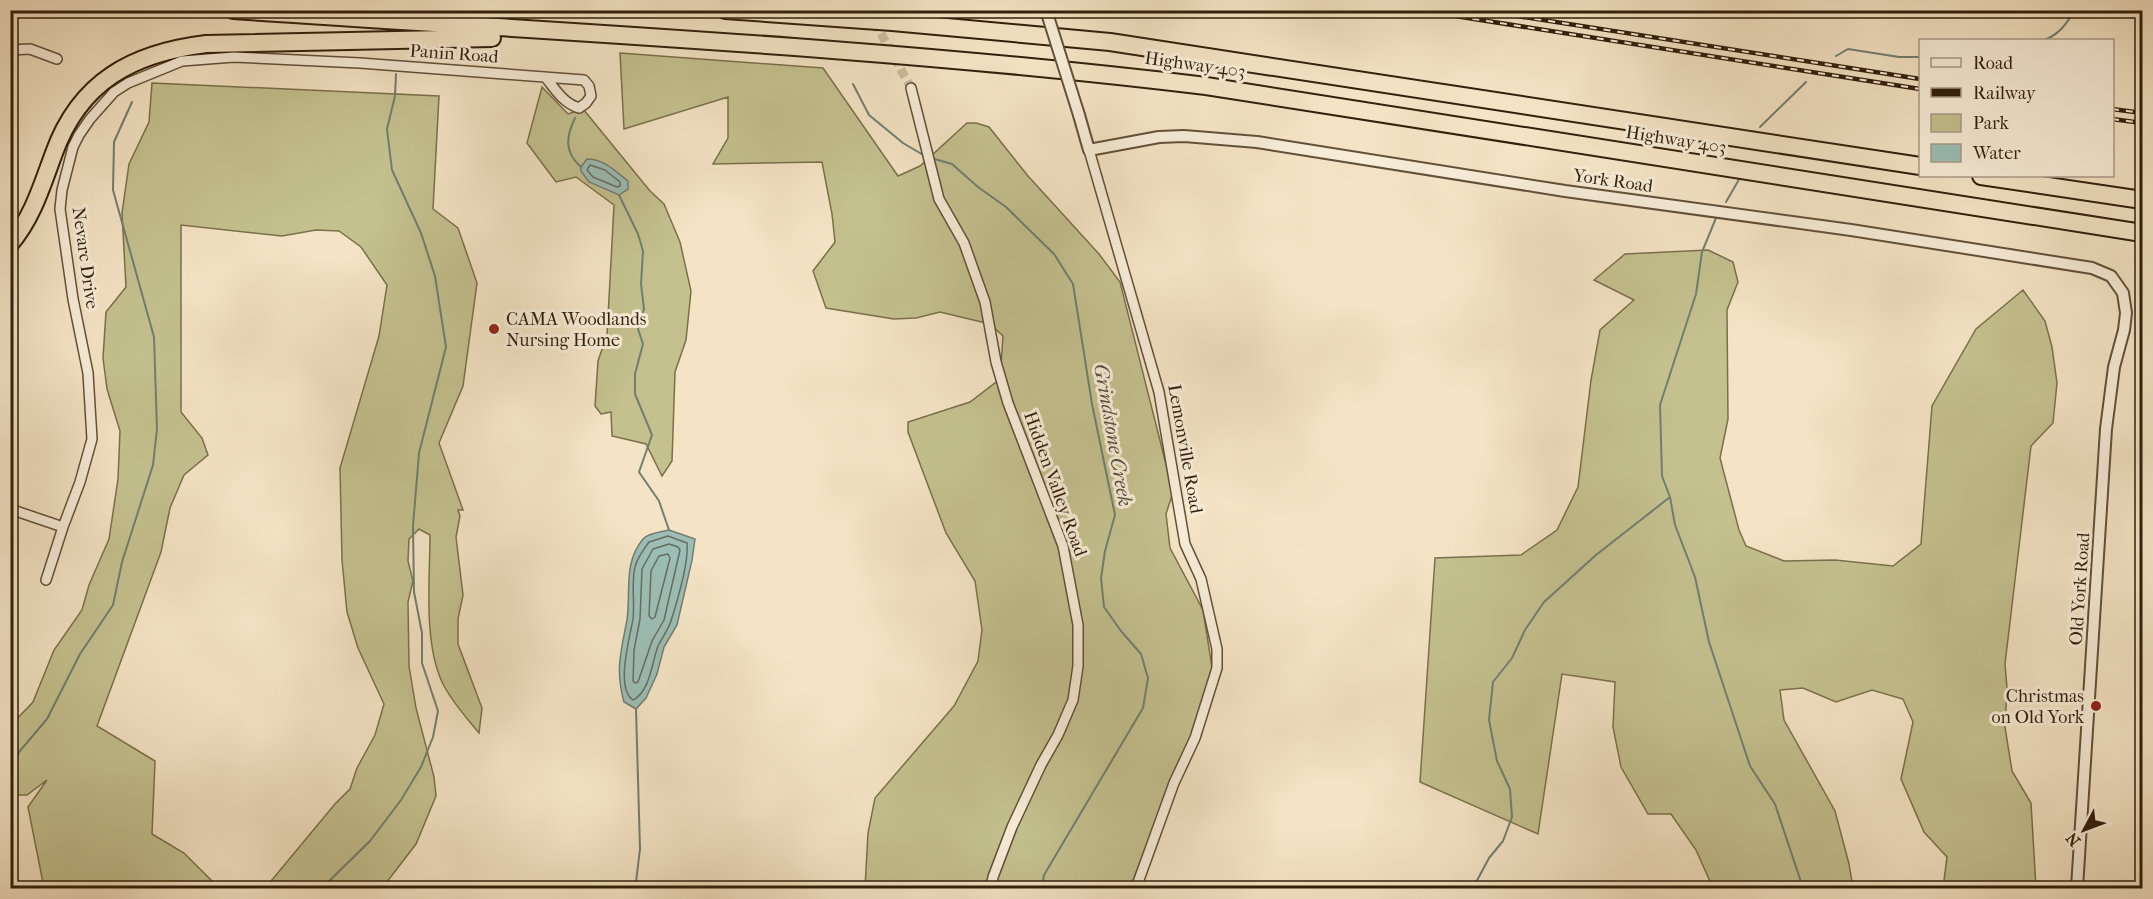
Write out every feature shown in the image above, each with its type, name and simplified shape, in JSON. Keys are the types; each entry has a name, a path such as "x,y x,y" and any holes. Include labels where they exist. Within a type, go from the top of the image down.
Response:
{"highway":[{"name":"Highway 403","path":"234,10 1008,64 1206,86 2142,233"},
{"name":"Highway 403","path":"725,10 892,22 1110,42 1919,166"},
{"path":"10,244 32,211 55,150 74,113 99,84 149,55 206,44 473,38 664,39"},
{"path":"1988,177 2142,200"}],"street":[{"name":"Lemonville Road","path":"1046,10 1079,115 1159,392 1185,544 1201,579 1217,649 1217,669 1195,738 1174,783 1136,888"},
{"path":"10,50 30,49 57,59"},
{"name":"Nevarc Drive","path":"46,580 63,527 81,482 92,439 88,373 73,299 60,209 62,190 73,147 79,135 114,92 128,83 182,61 234,57 360,63"},
{"name":"Panin Road","path":"360,63 584,80 589,86 591,96 579,108 570,105 546,78"},
{"name":"Hidden Valley Road","path":"911,88 939,200 964,243 985,302 996,362 1008,403 1063,546 1078,625 1078,666 1073,700 1012,827 991,888"},
{"name":"York Road","path":"1089,150 1159,137 1185,136 1257,142 1565,191 1851,230 2071,264 2092,268 2111,276 2123,293"},
{"name":"Old York Road","path":"2077,888 2106,429 2114,367 2124,330 2126,313 2123,293"},
{"path":"10,509 63,527"}],"green space":[{"path":"620,53 823,68 898,176 920,166 967,123 989,127 1028,176 1099,254 1120,282 1173,492 1166,514 1170,548 1203,610 1213,674 1204,714 1165,799 1130,888 865,888 868,833 875,798 954,706 978,661 982,630 975,581 946,533 908,432 908,422 970,402 1000,379 1003,336 990,324 940,312 916,318 894,319 826,308 813,271 835,242 822,162 713,164 728,138 728,97 624,129"},
{"path":"152,83 439,96 433,209 458,228 477,283 463,386 439,443 463,510 458,510 460,516 456,537 463,595 458,619 458,644 482,708 479,733 451,697 437,668 429,611 430,535 419,529 409,539 408,561 413,581 408,602 409,666 416,708 434,777 436,796 416,844 383,887 271,881 350,789 357,768 375,735 384,704 358,648 347,612 342,560 340,468 379,336 387,285 361,247 339,231 316,230 282,236 181,225 181,412 202,438 208,455 184,475 170,508 161,552 97,726 155,761 152,834 184,853 219,888 44,888 28,807 47,780 27,795 11,795 11,725 33,702 54,650 82,610 89,585 109,539 118,479 120,431 107,389 103,358 106,312 126,287 122,213 129,164 149,122"},
{"path":"542,87 568,114 583,109 650,191 664,204 680,242 691,291 686,340 675,372 672,461 662,476 646,444 612,436 611,412 601,414 595,406 598,361 607,335 614,205 576,177 556,182 527,143"},
{"path":"1708,250 1733,262 1738,282 1727,310 1728,419 1720,458 1739,530 1746,546 1784,561 1835,560 1893,566 1921,544 1932,406 1976,329 2023,290 2045,321 2052,347 2057,383 2053,423 2031,446 2005,664 2007,688 2005,727 2012,771 2031,803 2036,888 1943,888 1947,857 1924,832 1901,779 1913,722 1903,699 1872,690 1836,702 1803,688 1780,690 1784,720 1835,811 1853,888 1713,888 1696,850 1671,814 1648,814 1621,767 1613,727 1615,682 1562,674 1538,834 1420,782 1435,558 1521,555 1557,530 1578,487 1591,380 1600,330 1634,300 1594,280 1625,254"}],"water":[{"path":"587,159 604,163 614,170 628,181 628,189 619,195 589,182 581,171"},
{"path":"669,530 695,539 692,560 677,625 664,647 657,674 646,698 636,709 624,702 619,670 627,620 630,568 637,548 645,537"}],"waterway":[{"path":"2046,39 2066,24 2075,10"},
{"path":"1836,56 1848,49 1899,57 1919,57"},
{"path":"322,888 370,841 401,800 421,767 433,737 438,711 422,663 422,633 414,592 413,526 419,453 446,347 435,276 421,233 392,170 387,129 395,96 396,74"},
{"path":"1760,127 1806,82"},
{"name":"Grindstone Creek","path":"853,84 869,115 903,143 925,156"},
{"path":"10,773 19,752 47,719 80,654 113,605 122,562 153,465 157,429 154,337 113,190 114,142 132,102"},
{"path":"575,118 568,144 572,156 581,167"},
{"name":"Grindstone Creek","path":"931,158 952,164 1006,207 1054,254 1073,284 1092,404 1115,515 1105,551 1101,578 1104,607 1141,654 1148,678 1143,708 1044,875 1042,888"},
{"path":"1726,202 1741,176"},
{"path":"619,195 638,234 643,251 641,284 644,309 638,329 643,344 635,374 635,394 652,435 639,472 659,501 669,530"},
{"path":"1716,218 1702,252 1696,294 1660,405 1662,476 1670,497 1675,525 1695,577 1709,642 1750,766 1775,804 1803,888"},
{"path":"1473,888 1489,858 1503,841 1512,817 1510,789 1497,761 1489,720 1493,682 1512,658 1525,630 1544,602 1596,555 1670,497"},
{"path":"636,709 640,849 636,882 638,888"}],"tunnel":[{"path":"868,10 911,88"}],"railway":[{"path":"1417,10 1919,89"},
{"path":"1479,10 1919,79"},
{"path":"2114,109 2142,113"},
{"path":"2114,119 2142,123"}],"place":[{"name":"CAMA Woodlands Nursing Home","path":"494,329"},
{"name":"Christmas on Old York","path":"2096,706"}]}
